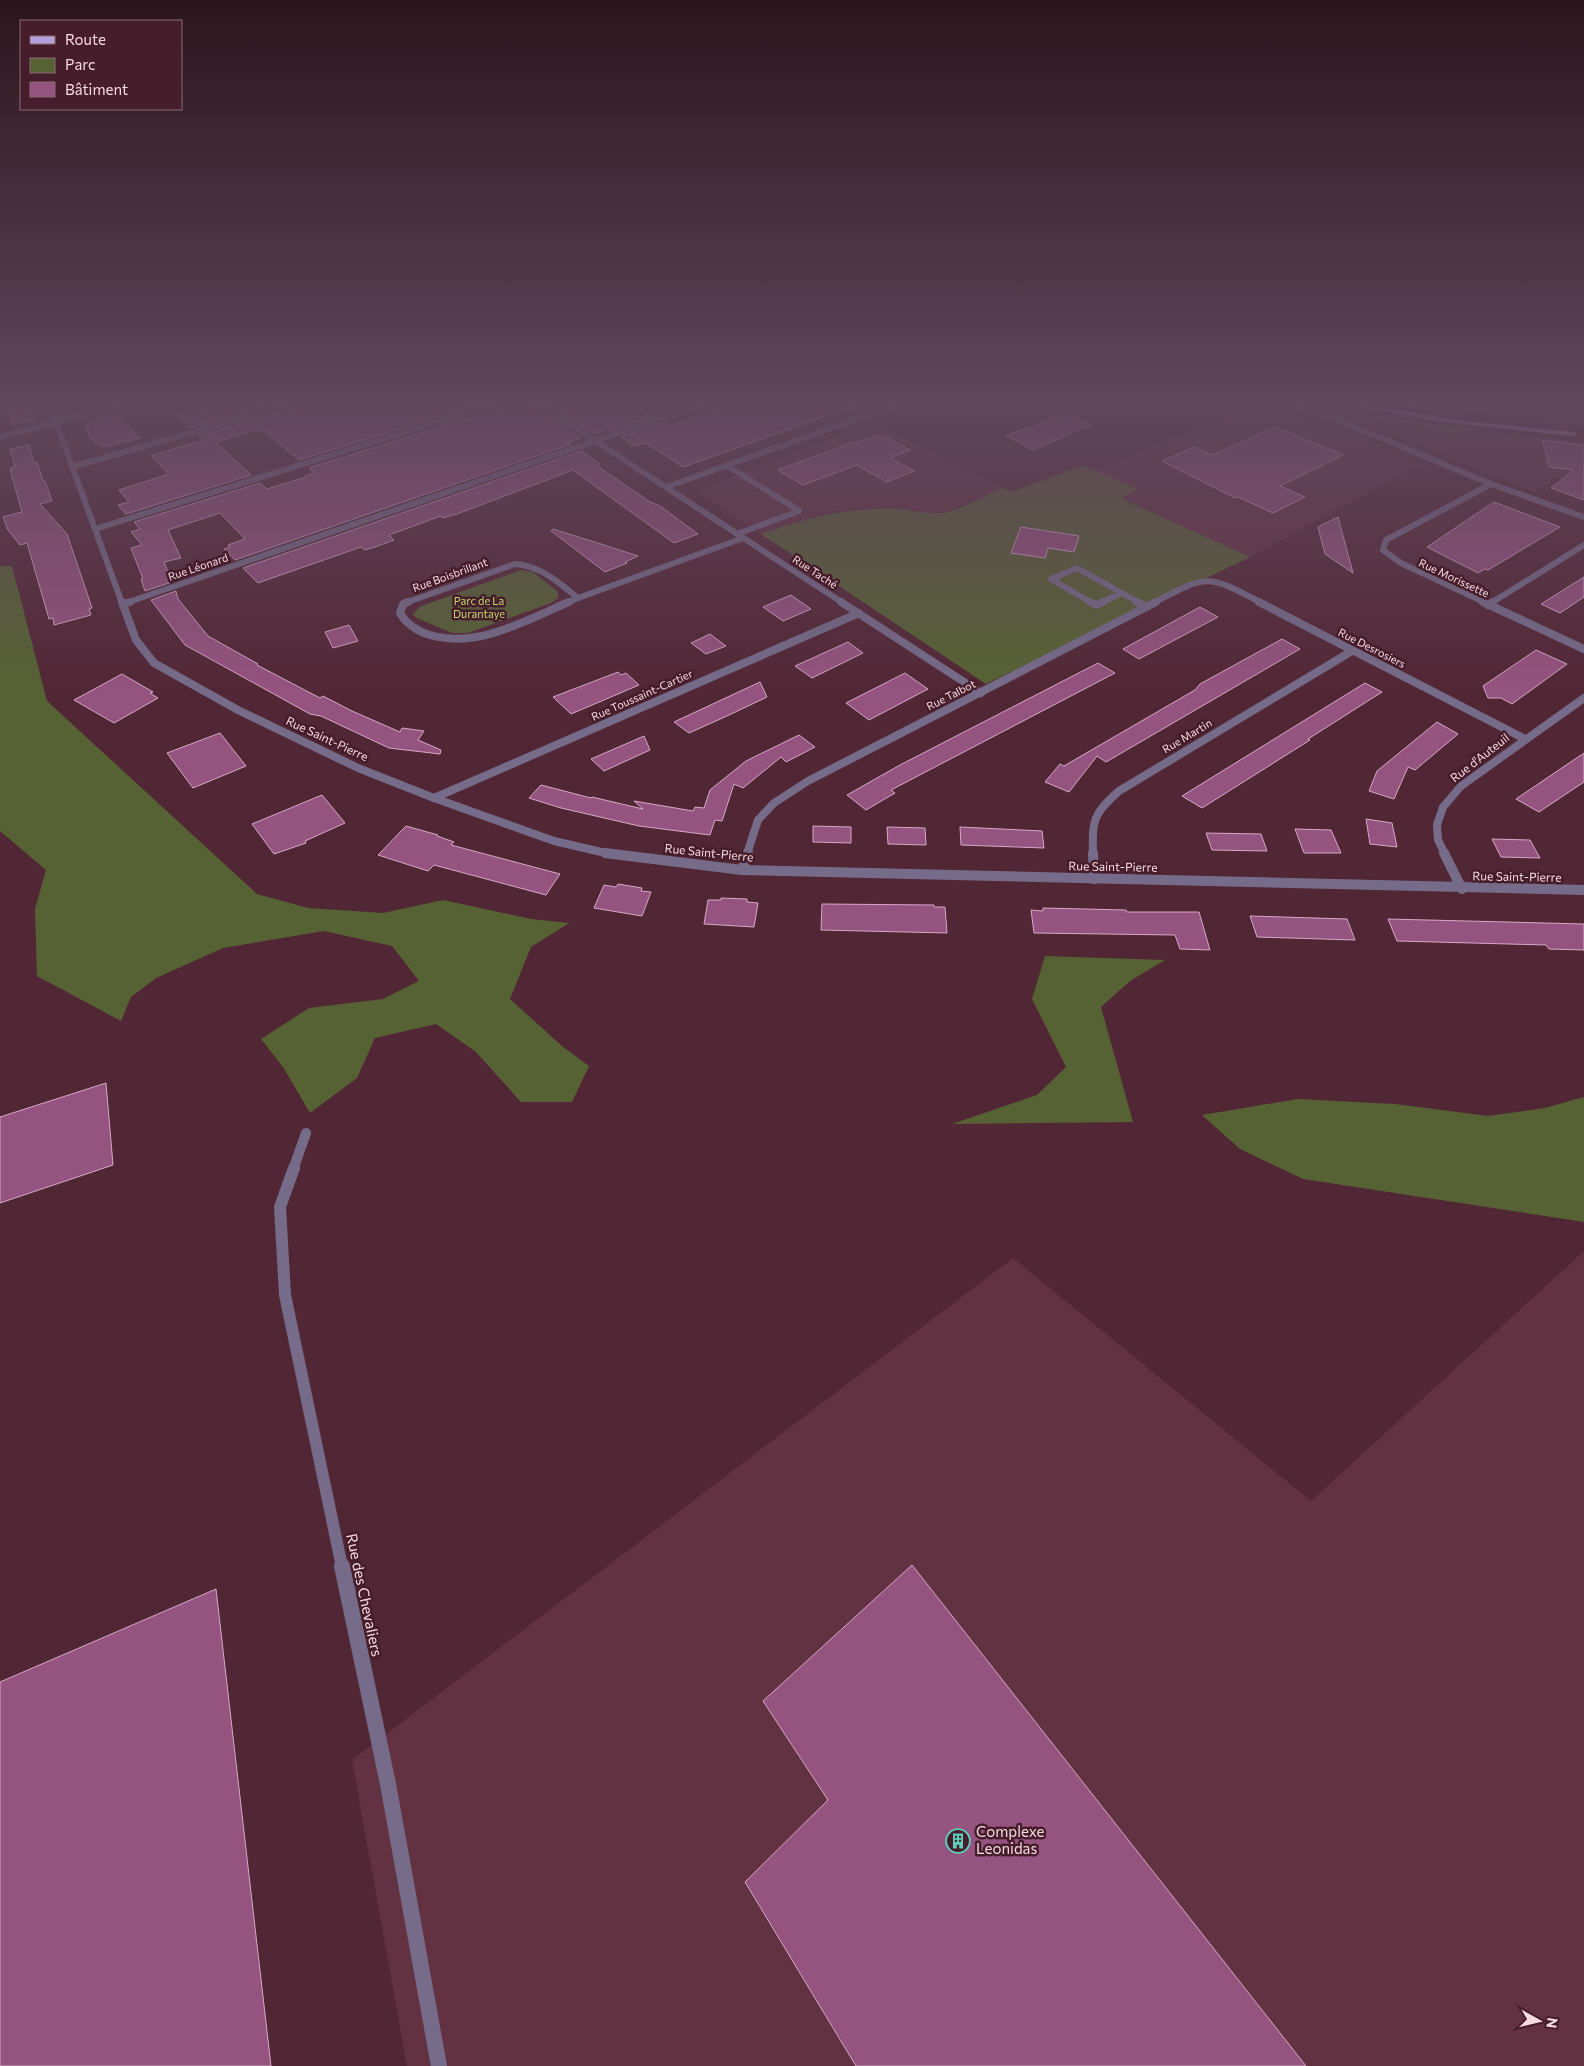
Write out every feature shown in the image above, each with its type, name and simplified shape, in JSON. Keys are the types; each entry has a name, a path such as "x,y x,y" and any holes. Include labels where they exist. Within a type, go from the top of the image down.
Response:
{"street":[{"name":"Rue Saint-Pierre","path":"84,499 136,640 154,663 238,710 358,768 434,798 554,841 616,855 742,870 1584,890"},
{"path":"95,529 190,499"},
{"name":"Rue Léonard","path":"123,604 426,499"},
{"name":"Rue Taché","path":"685,499 981,693"},
{"name":"Rue Boisbrillant","path":"578,598 537,567 526,563 515,564 417,598 404,604 400,613 402,620 413,628 435,637 465,640 490,634 799,511 781,499"},
{"name":"Rue Morissette","path":"1462,499 1386,540 1383,550 1400,563 1584,649"},
{"path":"1536,499 1584,516"},
{"path":"1488,605 1584,545"},
{"path":"1122,592 1096,605 1051,579 1077,568 1122,592 1146,607"},
{"name":"Rue Talbot","path":"742,870 758,820 774,803 808,781 1194,582 1209,580"},
{"name":"Rue Desrosiers","path":"1209,580 1221,582 1352,651 1525,738"},
{"name":"Rue Toussaint-Cartier","path":"434,798 859,613"},
{"name":"Rue Martin","path":"1094,879 1092,828 1100,808 1119,791 1352,651"},
{"name":"Rue d'Auteuil","path":"1462,888 1438,840 1437,825 1443,808 1461,786 1525,738 1584,698"},
{"name":"Rue des Chevaliers","path":"306,1133 280,1207 285,1294 388,1784 439,2066"}],"shaded area":[{"path":"709,499 975,499 945,512 931,514 895,508 860,508 825,513 761,534"},
{"path":"1125,499 1356,499 1250,557"},
{"path":"1584,1251 1584,2066 407,2066 352,1760 1013,1258 1311,1501"}],"green space":[{"path":"978,499 1124,499 1250,557 986,684 761,534 794,523 838,512 888,508 942,513"},
{"path":"0,566 12,566 47,701 257,894 308,908 383,913 443,900 531,919 569,923 531,947 510,999 563,1047 589,1066 572,1102 521,1102 476,1052 436,1024 375,1038 357,1078 310,1113 283,1067 261,1039 309,1008 383,999 419,981 392,946 324,931 223,948 156,978 131,997 121,1021 37,976 35,909 46,870 0,831"},
{"name":"Parc de La Durantaye","path":"521,570 533,572 558,592 558,598 551,603 468,633 452,633 413,615 419,607"},
{"path":"1045,956 1165,960 1130,981 1101,1007 1133,1122 952,1124 1037,1095 1066,1067 1032,999"},
{"path":"1584,1097 1584,1222 1303,1179 1240,1149 1202,1115 1298,1099 1395,1104 1488,1116 1545,1108"}],"building":[{"path":"18,499 51,499 52,501 40,504 67,534 92,608 89,609 91,615 54,625 53,618 49,619 27,543 20,545 8,530 3,517 22,512"},
{"path":"127,499 173,499 126,514 118,505 129,502"},
{"path":"207,499 410,499 235,560 224,549 230,547 228,545 245,539 220,513 168,530 181,558 164,562 172,582 145,591 141,579 143,579 131,548 142,545 131,532 140,529 134,522"},
{"path":"441,499 495,499 457,514 443,518 441,516 389,535 394,540 375,547 365,550 361,547 258,583 243,568"},
{"path":"614,499 646,499 660,506 698,534 674,543"},
{"path":"1243,499 1300,499 1273,513"},
{"path":"1494,502 1560,527 1488,570 1485,569 1478,573 1427,547"},
{"path":"1338,517 1353,573 1325,554 1318,527"},
{"path":"1021,527 1079,536 1074,552 1048,548 1045,558 1011,553"},
{"path":"553,529 638,556 605,572 551,531"},
{"path":"1584,577 1584,597 1560,613 1541,604"},
{"path":"176,591 178,599 208,636 257,665 320,698 323,696 400,732 402,728 424,731 418,740 441,750 440,754 389,748 321,716 310,714 185,645 151,600"},
{"path":"791,595 811,609 783,621 763,607"},
{"path":"1200,607 1218,617 1139,659 1123,649"},
{"path":"349,625 358,641 333,648 325,632"},
{"path":"710,634 726,646 706,654 691,643"},
{"path":"1282,639 1300,649 1106,762 1097,756 1069,792 1045,782 1060,764 1064,766 1195,690 1200,684"},
{"path":"848,642 863,653 812,678 795,666"},
{"path":"1536,650 1567,664 1512,704 1501,698 1488,698 1483,686"},
{"path":"1098,663 1115,673 891,790 895,793 866,810 847,795 900,765"},
{"path":"618,672 621,675 626,673 639,685 571,714 553,697"},
{"path":"905,673 928,689 869,720 846,703"},
{"path":"122,674 153,692 150,693 158,698 114,723 74,700"},
{"path":"760,682 767,697 727,716 689,733 674,722"},
{"path":"1365,683 1382,692 1202,808 1182,796"},
{"path":"1437,722 1458,734 1415,770 1408,767 1394,799 1369,791 1377,771"},
{"path":"220,733 246,766 193,788 167,753"},
{"path":"799,735 815,747 786,762 781,757 743,788 734,784 722,821 715,820 710,835 639,826 561,808 529,798 541,785 643,809 634,801 693,811 695,807 704,808 710,790 746,761"},
{"path":"644,736 650,750 604,771 591,759"},
{"path":"1584,753 1584,782 1539,812 1516,799"},
{"path":"322,795 345,823 305,841 306,843 274,854 252,824"},
{"path":"1366,819 1392,823 1397,847 1370,844"},
{"path":"406,826 438,835 454,842 451,845 560,874 546,895 434,865 428,871 378,855"},
{"path":"813,826 851,827 851,843 813,842"},
{"path":"887,827 925,828 926,845 888,844"},
{"path":"960,827 1042,831 1044,848 961,845"},
{"path":"1295,829 1331,830 1341,853 1304,853"},
{"path":"1206,833 1261,834 1267,851 1212,850"},
{"path":"1492,839 1530,840 1540,858 1501,857"},
{"path":"618,884 642,888 641,891 651,892 642,916 594,908 604,885 616,887"},
{"path":"721,898 747,899 747,902 758,903 754,927 704,924 708,900 721,900"},
{"path":"822,904 934,905 934,907 945,907 947,933 821,930"},
{"path":"1043,908 1126,910 1127,912 1199,912 1210,950 1180,949 1175,935 1034,933 1031,910 1043,911"},
{"path":"1250,916 1347,919 1355,940 1257,937"},
{"path":"1388,919 1584,924 1584,950 1549,949 1546,945 1397,941"},
{"path":"106,1083 113,1165 0,1203 0,1117"},
{"name":"Complexe Leonidas","path":"912,1565 1306,2066 856,2066 745,1882 828,1800 763,1701"},
{"path":"216,1589 271,2066 0,2066 0,1682"}],"place":[{"name":"Complexe Leonidas","path":"958,1841"}]}
